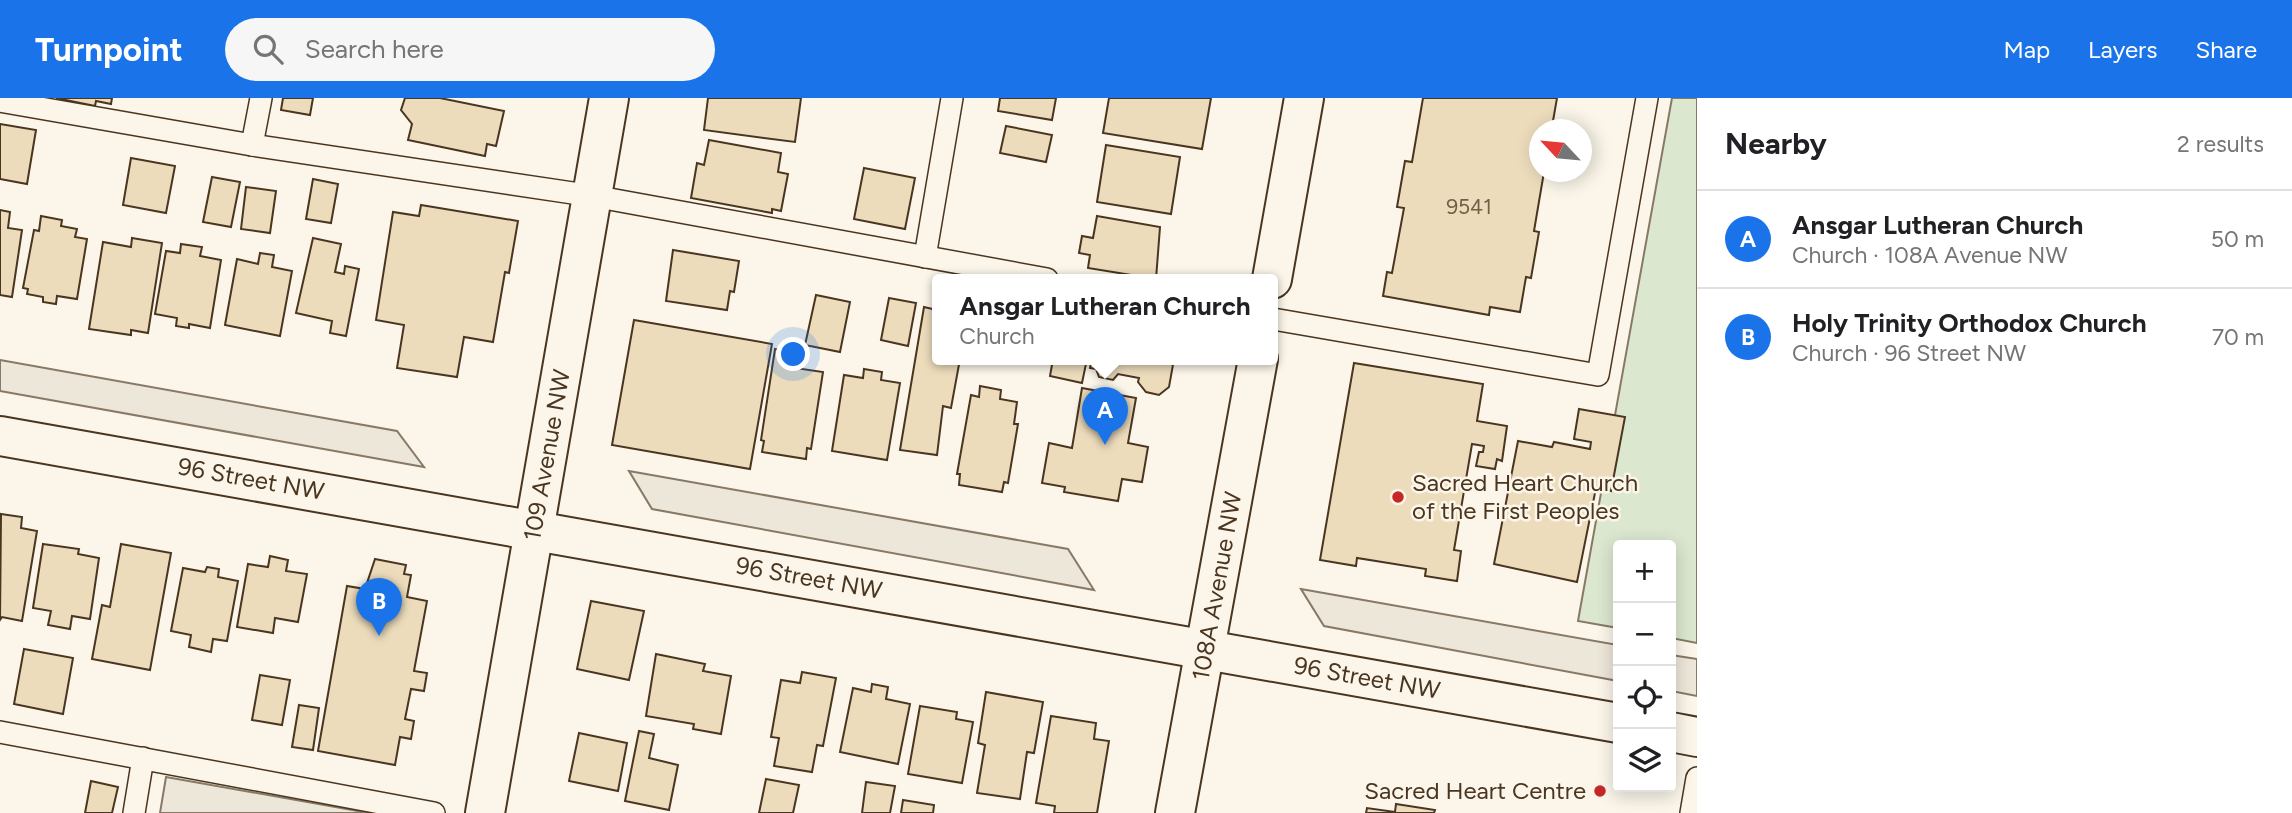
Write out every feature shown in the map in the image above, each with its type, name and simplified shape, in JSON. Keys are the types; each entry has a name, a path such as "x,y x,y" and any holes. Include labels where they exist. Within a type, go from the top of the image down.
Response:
{"street":[{"name":"109 Avenue NW","path":"485,813 609,98"},
{"path":"1273,274 1304,98"},
{"name":"108A Avenue NW","path":"1175,813 1257,365"},
{"name":"96 Street NW","path":"0,436 1613,722"},
{"path":"1676,733 1697,737"}],"lane":[{"path":"252,145 261,98"},
{"path":"925,257 952,98"},
{"path":"1278,320 1598,375 1647,98"},
{"path":"0,101 252,145 593,196 1019,274"},
{"path":"0,732 434,813"},
{"path":"134,813 143,758"},
{"path":"1692,813 1697,778"}],"green space":[{"path":"1672,98 1697,98 1697,643 1676,639 1676,540 1613,540 1613,627 1578,621"}],"shaded area":[{"path":"0,360 397,431 424,467 0,391"},
{"path":"629,471 1068,549 1094,590 652,509"},
{"path":"1301,589 1613,644 1613,680 1324,626"},
{"path":"1676,656 1697,659 1697,696 1676,692"},
{"path":"166,777 369,813 160,813"}],"building":[{"path":"56,98 112,98 111,104 96,101 95,106"},
{"path":"283,98 313,98 310,115 281,110"},
{"path":"405,98 440,98 504,111 496,146 487,144 485,156 408,140 412,124 401,110"},
{"path":"708,98 801,98 795,142 704,130"},
{"path":"1000,98 1056,98 1052,120 998,111"},
{"path":"1109,98 1211,98 1202,149 1103,133"},
{"path":"1423,98 1557,98 1553,119 1529,119 1529,182 1542,182 1534,231 1539,232 1531,278 1526,277 1520,312 1490,307 1489,315 1383,296 1387,272 1392,273 1404,208 1397,207 1405,161 1412,162"},
{"path":"0,124 36,130 27,184 0,179"},
{"path":"1006,126 1052,135 1046,162 1000,153"},
{"path":"709,140 781,153 778,172 788,174 781,211 772,209 772,213 691,198 697,163 704,165"},
{"path":"1106,145 1180,157 1171,214 1097,202"},
{"path":"131,158 175,166 166,213 123,205"},
{"path":"864,168 915,178 905,229 854,219"},
{"path":"212,177 240,182 231,227 203,222"},
{"path":"313,179 338,184 331,223 306,219"},
{"path":"246,187 276,191 270,233 241,229"},
{"path":"421,205 518,221 509,273 505,272 493,342 464,337 457,377 397,368 404,325 376,320 393,212 419,216"},
{"path":"0,210 10,212 8,228 22,230 12,297 0,295"},
{"path":"41,216 62,220 61,226 77,229 75,237 87,239 77,299 57,296 56,304 43,302 43,297 27,294 28,289 23,288 34,230 39,231"},
{"path":"1097,216 1160,227 1156,274 1125,274 1088,268 1090,255 1079,253 1082,236 1093,238"},
{"path":"132,238 162,243 148,333 131,330 131,335 89,329 103,242 131,247"},
{"path":"313,238 341,244 335,272 344,274 345,266 359,269 346,336 330,333 332,321 296,313"},
{"path":"181,244 202,247 200,256 221,260 210,328 189,324 189,328 176,326 177,318 155,314 166,251 180,253"},
{"path":"673,250 739,261 734,292 730,291 727,310 666,301"},
{"path":"260,253 274,255 272,267 292,271 280,336 225,325 237,259 258,264"},
{"path":"816,295 850,302 840,352 805,345"},
{"path":"889,298 916,303 908,346 881,340"},
{"path":"924,307 932,309 932,365 959,365 951,408 943,406 937,455 900,450"},
{"path":"634,320 772,344 750,469 612,445"},
{"path":"775,349 797,353 795,368 823,372 811,449 807,448 806,459 762,452 764,441 761,440"},
{"name":"Sacred Heart Church of the First Peoples","path":"1354,363 1483,384 1477,421 1507,426 1502,461 1497,459 1495,469 1476,466 1479,452 1483,452 1484,446 1472,444 1454,550 1461,551 1457,581 1425,576 1426,569 1357,558 1356,566 1320,560"},
{"path":"1052,365 1086,365 1082,383 1050,376"},
{"path":"1091,365 1173,365 1169,387 1159,395 1146,392 1138,382 1139,378 1118,374 1113,380 1099,377 1096,369 1090,368"},
{"path":"864,369 882,372 881,380 900,383 887,460 832,451 844,375 863,378"},
{"path":"980,386 1001,390 1000,399 1017,402 1014,424 1018,424 1008,483 1004,482 1002,492 959,485 960,474 957,474 971,395 979,397"},
{"path":"1082,388 1136,398 1128,443 1148,447 1142,482 1122,479 1118,501 1064,492 1065,487 1042,483 1049,443 1072,448"},
{"path":"1579,409 1625,417 1611,491 1596,488 1577,582 1494,564 1518,441 1552,447 1554,442 1590,449 1591,442 1574,439"},
{"path":"1,514 22,517 21,528 37,531 22,621 2,617 0,620"},
{"path":"43,544 79,549 78,554 99,558 90,619 72,616 70,629 48,625 51,611 33,608"},
{"path":"121,544 171,553 150,670 92,659 102,605 110,607"},
{"path":"270,556 288,560 286,571 307,574 298,622 275,618 273,633 237,627 248,564 268,567"},
{"path":"375,559 406,565 404,574 411,575 407,597 427,601 414,671 427,673 424,691 411,689 405,719 414,721 411,739 400,737 395,765 318,751 347,586 365,589"},
{"path":"207,567 219,569 218,577 238,581 227,641 213,639 211,652 189,647 191,635 171,631 183,568 205,572"},
{"path":"591,601 644,611 629,680 577,669"},
{"path":"24,649 73,658 63,714 14,704"},
{"path":"656,654 705,664 703,671 731,676 721,734 693,729 694,724 646,716"},
{"path":"802,672 836,678 823,746 817,745 812,772 774,766 779,738 771,737 781,680 800,683"},
{"path":"260,675 290,680 282,725 252,720"},
{"path":"872,684 888,687 886,699 910,704 898,764 840,752 853,688 871,692"},
{"path":"986,692 1043,702 1034,753 1027,752 1020,799 977,793 985,745 978,743"},
{"path":"299,705 319,708 313,750 292,747"},
{"path":"920,706 957,712 956,719 973,722 962,783 908,774"},
{"path":"1051,716 1096,723 1094,739 1109,741 1097,813 1054,813 1055,806 1036,803"},
{"path":"639,731 654,734 649,758 678,765 669,810 625,801"},
{"path":"579,733 627,743 618,791 569,781"},
{"path":"766,779 799,785 793,813 759,813"},
{"path":"91,781 118,787 112,813 85,813"},
{"path":"866,782 895,786 890,813 862,813"},
{"path":"903,800 934,805 933,813 901,813"},
{"path":"1396,804 1435,810 1434,813 1366,813 1367,808 1395,812"}],"place":[{"name":"Ansgar Lutheran Church","path":"1105,445"},
{"name":"Sacred Heart Church of the First Peoples","path":"1398,497"},
{"name":"Holy Trinity Orthodox Church","path":"379,636"},
{"name":"Sacred Heart Centre","path":"1600,791"}]}
